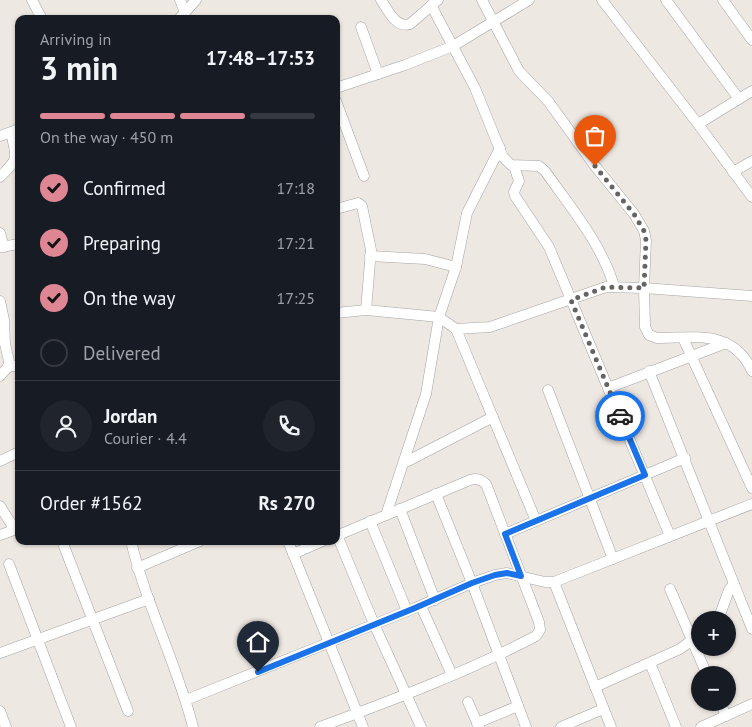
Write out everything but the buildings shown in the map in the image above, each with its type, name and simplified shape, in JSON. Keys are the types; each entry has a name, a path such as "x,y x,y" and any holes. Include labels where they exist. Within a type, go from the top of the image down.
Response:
{"street":[{"path":"32,0 40,15"},
{"path":"180,0 182,15"},
{"path":"182,15 196,0"},
{"path":"381,0 398,23 405,26 410,24 436,1 453,46 507,162 514,166 539,166 545,171 598,249 609,270 614,286"},
{"path":"482,0 525,78 548,101 640,224 646,240 645,328 649,335 657,338 715,338 741,353 747,359 752,371"},
{"path":"340,87 453,46 529,0"},
{"path":"602,0 752,197"},
{"path":"666,0 739,99"},
{"path":"723,0 751,37"},
{"path":"360,27 378,74"},
{"path":"698,124 752,91"},
{"path":"340,112 364,176"},
{"path":"0,136 15,131"},
{"path":"386,515 426,394 439,317 456,267 467,213 500,148"},
{"path":"0,178 15,161"},
{"path":"733,172 752,161"},
{"path":"514,166 519,181 514,192 515,196 546,241 670,536"},
{"path":"340,208 358,203 362,206 370,250 366,310"},
{"path":"0,233 2,247 15,245"},
{"path":"370,256 425,259 456,267"},
{"path":"456,329 490,327 598,289 614,286 752,296"},
{"path":"0,301 14,366 0,376"},
{"path":"340,313 366,310 439,317 456,329 536,521"},
{"path":"683,338 752,488"},
{"path":"608,388 726,343"},
{"path":"650,371 734,584 751,622"},
{"path":"548,390 613,559"},
{"path":"404,463 493,417"},
{"path":"0,461 15,454"},
{"path":"505,534 685,458"},
{"path":"320,727 499,655 536,636 540,630 540,622 486,484 482,480 476,478 470,480 340,534"},
{"path":"436,494 472,583 526,727"},
{"path":"186,700 495,575 507,573 545,582 554,582 752,504"},
{"path":"0,506 15,526"},
{"path":"400,509 435,600"},
{"path":"370,521 407,611"},
{"path":"0,535 15,530"},
{"path":"340,542 374,624 421,727"},
{"path":"64,545 128,711"},
{"path":"132,545 137,568 186,700 193,727"},
{"path":"137,568 186,545"},
{"path":"289,545 363,727"},
{"path":"292,554 313,545"},
{"path":"9,564 71,727"},
{"path":"554,582 610,727"},
{"path":"721,611 729,590 734,584"},
{"path":"670,590 691,629"},
{"path":"0,653 149,599"},
{"path":"421,606 452,675"},
{"path":"595,686 650,663 680,649 691,641"},
{"path":"650,663 676,727"},
{"path":"468,702 478,725 518,706"},
{"path":"703,726 752,704"},
{"path":"561,727 604,709"},
{"path":"0,711 6,727"},
{"path":"724,711 726,716"}],"way so far":[{"path":"595,166 640,224 646,240 644,288 606,287 571,300 620,416"}],"route":[{"path":"258,672 472,583 507,573 521,576 505,534 645,475 620,416"}]}
